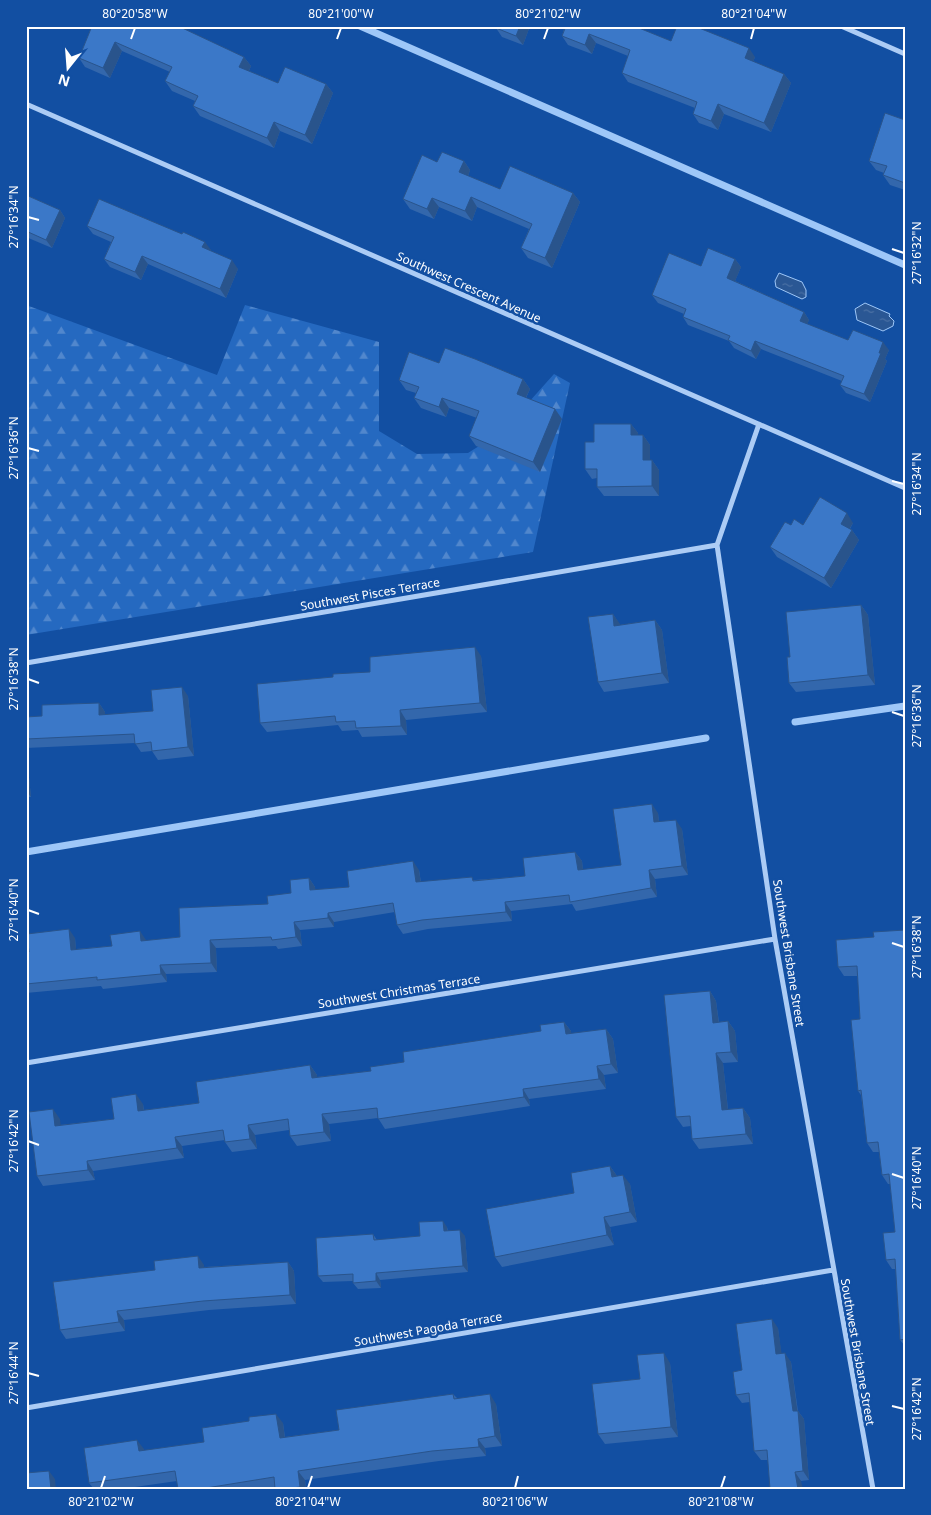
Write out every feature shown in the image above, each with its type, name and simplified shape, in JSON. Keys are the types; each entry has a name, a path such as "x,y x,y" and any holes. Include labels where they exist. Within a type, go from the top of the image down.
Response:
{"street":[{"path":"841,26 905,54"},
{"name":"Southwest Crescent Avenue","path":"26,104 905,488"},
{"name":"Southwest Brisbane Street","path":"759,424 717,545 775,939 873,1489"},
{"name":"Southwest Pisces Terrace","path":"26,663 717,545"},
{"name":"Southwest Christmas Terrace","path":"26,1064 775,939"},
{"name":"Southwest Pagoda Terrace","path":"26,1408 833,1270"}],"green space":[{"path":"26,305 217,375 245,305 379,342 379,431 417,454 468,453 503,431 554,374 570,383 533,552 26,635"}],"water":[{"path":"779,273 802,282 806,290 806,297 802,299 776,287 775,281"},
{"path":"865,303 890,314 889,316 894,321 893,326 883,331 857,320 855,309"}],"building":[{"path":"92,26 178,26 244,57 239,67 278,83 285,67 326,84 305,135 274,122 267,138 193,106 198,96 165,81 172,67 115,42 103,68 79,58"},
{"path":"496,26 520,26 516,36 496,28"},
{"path":"566,26 634,26 671,41 677,26 694,26 749,48 745,58 784,74 764,123 718,104 711,121 693,114 697,102 622,73 630,50 589,34 585,45 562,36"},
{"path":"885,113 905,120 905,183 883,175 887,166 869,161"},
{"path":"442,152 464,161 459,172 500,189 510,166 573,193 545,258 521,248 532,224 471,197 465,211 432,198 427,209 403,199 422,155 437,162"},
{"path":"26,195 60,210 46,240 26,231"},
{"path":"99,199 205,242 202,247 232,260 220,289 142,256 135,272 104,259 114,237 87,226"},
{"path":"708,248 735,259 727,278 804,312 800,321 848,340 853,330 883,342 879,353 881,353 864,394 840,385 844,376 755,341 751,351 728,340 730,336 683,317 686,309 652,295 669,253 701,266"},
{"path":"445,348 523,379 517,394 555,409 533,462 469,436 479,411 442,398 439,407 414,398 419,387 399,380 409,352 439,363"},
{"path":"594,424 631,424 631,435 643,435 643,460 652,460 652,486 597,487 597,469 585,469 585,442 594,442"},
{"path":"820,497 847,513 841,524 852,530 824,578 770,547 785,522 791,525 794,519 803,525"},
{"path":"861,605 868,675 789,683 787,657 790,657 786,612"},
{"path":"613,614 614,626 655,620 662,673 598,682 588,617"},
{"path":"475,647 480,703 400,710 401,726 356,728 355,721 336,722 335,716 260,723 257,684 333,677 333,674 370,672 370,657"},
{"path":"182,687 188,747 152,751 151,742 135,744 134,734 26,739 26,717 42,716 42,705 99,703 99,715 153,711 151,690"},
{"path":"652,804 654,822 676,820 682,866 649,870 651,888 570,902 569,895 505,902 506,912 422,920 397,925 393,903 328,913 328,918 294,922 296,937 272,940 271,937 210,940 211,963 160,965 161,974 97,980 97,977 26,984 26,952 29,952 27,934 69,929 71,950 112,946 110,935 140,931 141,941 180,937 179,908 268,904 267,896 291,893 290,880 309,878 310,890 349,887 347,871 413,861 416,882 472,877 473,881 525,876 523,858 575,852 578,870 621,865 613,809"},
{"path":"905,930 905,1339 900,1340 895,1259 886,1260 883,1233 895,1232 889,1174 882,1175 878,1142 867,1143 861,1090 858,1091 851,1020 860,1019 857,966 838,967 836,940 874,937 873,932"},
{"path":"710,991 713,1023 728,1021 731,1052 716,1053 722,1110 743,1108 746,1134 692,1139 690,1116 676,1117 664,995"},
{"path":"564,1022 566,1034 606,1029 611,1064 597,1066 599,1079 523,1089 524,1097 378,1119 377,1108 322,1114 324,1132 290,1136 288,1119 248,1125 250,1139 225,1142 223,1130 175,1137 177,1148 87,1161 88,1170 37,1176 29,1112 53,1109 55,1126 114,1119 111,1098 136,1094 138,1111 199,1103 196,1082 310,1065 312,1078 371,1071 370,1067 404,1062 403,1052 541,1031 540,1025"},
{"path":"610,1166 612,1177 623,1175 630,1212 604,1217 607,1235 495,1257 486,1209 574,1193 571,1173"},
{"path":"443,1221 444,1231 460,1230 463,1266 376,1273 376,1281 353,1283 353,1274 318,1276 316,1238 373,1234 374,1240 420,1236 419,1222"},
{"path":"198,1256 199,1268 288,1262 290,1295 203,1301 117,1311 119,1322 60,1330 53,1282 155,1270 154,1261"},
{"path":"772,1319 776,1354 785,1353 793,1411 798,1411 803,1471 795,1472 798,1489 770,1489 767,1450 754,1451 749,1393 736,1395 733,1372 742,1370 736,1324"},
{"path":"664,1353 671,1427 598,1434 592,1384 640,1379 637,1355"},
{"path":"453,1394 454,1399 490,1394 495,1436 478,1439 479,1447 432,1451 298,1471 300,1487 283,1489 275,1489 274,1477 200,1489 178,1489 175,1471 89,1483 84,1448 137,1440 139,1451 204,1442 202,1428 249,1421 249,1417 276,1414 280,1438 339,1430 336,1410"},
{"path":"49,1471 51,1489 26,1489 26,1473"}],"waterway":[{"path":"360,26 905,265"},
{"path":"795,722 905,706"},
{"path":"26,852 706,738"}]}
